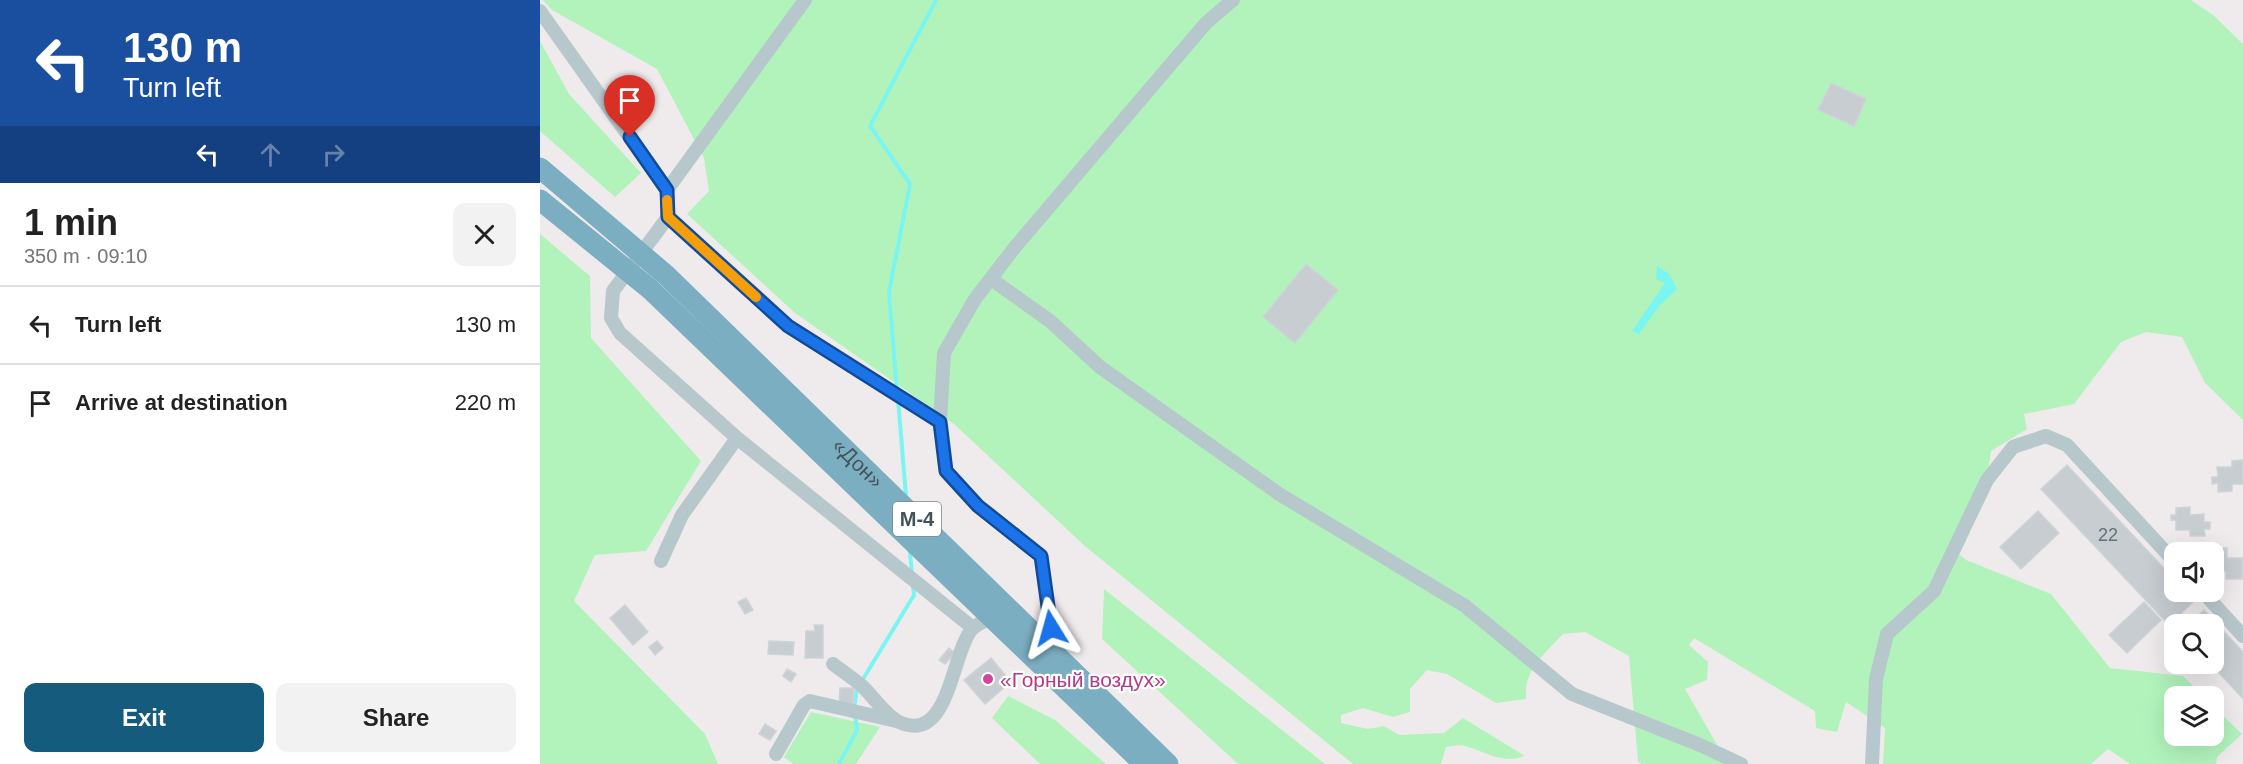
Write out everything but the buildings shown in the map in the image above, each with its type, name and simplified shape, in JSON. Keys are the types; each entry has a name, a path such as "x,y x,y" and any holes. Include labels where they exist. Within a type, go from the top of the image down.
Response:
{"highway":[{"name":"«Дон»","path":"540,168 609,226 658,282 992,617 1144,764"},
{"name":"«Дон»","path":"540,200 596,244 658,282 1045,645 1168,764"}],"street":[{"path":"667,190 805,0"},
{"path":"1045,645 1051,628 1041,556 978,506 946,471 940,422 944,353 975,299 1015,247 1206,23 1233,0"},
{"path":"540,11 667,190 668,217 614,291 611,318 620,333 737,438 973,628"},
{"path":"668,217 788,326 940,422"},
{"path":"991,279 1050,321 1100,367 1279,494 1465,606 1572,694 1700,744 1741,764"},
{"path":"1872,764 1876,679 1887,634 1934,591 1988,480 2013,447 2046,436 2067,445 2164,550"},
{"path":"661,561 682,515 737,438"},
{"path":"2212,602 2243,636"},
{"path":"776,754 804,705 810,701 916,725 935,717 945,699 957,659 973,628 992,617"},
{"path":"833,664 860,684 898,722"}],"green space":[{"path":"543,0 2191,0 2213,15 2243,44 2243,420 2205,383 2182,337 2146,332 2121,342 2074,404 2024,414 2027,429 1991,451 1987,480 1954,550 1966,560 2051,594 2110,668 2183,676 2193,686 2164,686 2164,746 2224,746 2224,717 2242,734 2217,757 2216,764 2130,764 2108,749 2091,764 1883,764 1885,728 1846,702 1837,732 1816,728 1815,711 1694,638 1689,645 1708,662 1707,680 1685,689 1728,764 1641,764 1638,761 1629,656 1585,632 1563,634 1543,656 1528,680 1526,699 1496,703 1447,674 1427,670 1410,689 1410,712 1393,717 1363,708 1341,715 1341,723 1368,729 1384,726 1399,735 1444,733 1463,718 1525,756 1502,758 1458,745 1446,747 1441,764 1353,764 1086,547 954,424 795,313 687,214 709,191 704,158 657,69 552,10"},
{"path":"540,41 569,94 641,173 615,197 540,131"},
{"path":"540,234 590,276 591,338 701,461 646,551 595,555 574,601 705,734 718,764 540,764"},
{"path":"1104,589 1325,764 1238,764 1102,639"},
{"path":"1008,696 1055,720 1106,764 1040,764 992,718"},
{"path":"811,712 880,727 856,764 793,764 784,757"}],"water":[{"path":"1657,266 1669,274 1677,289 1660,305 1639,334 1632,331 1665,283 1656,279"}],"waterway":[{"path":"897,392 889,292 910,184 870,126 936,0"},
{"path":"898,399 906,496"},
{"path":"910,552 912,574"},
{"path":"854,708 857,689 914,595 913,585"},
{"path":"839,764 857,730 855,715"}],"slow traffic":[{"path":"667,200 668,217 756,297"}],"place":[{"name":"«Горный воздух»","path":"988,679"}],"route":[{"path":"630,137 667,190 668,217 788,326 940,422 946,471 978,506 1041,556 1051,628"}]}
